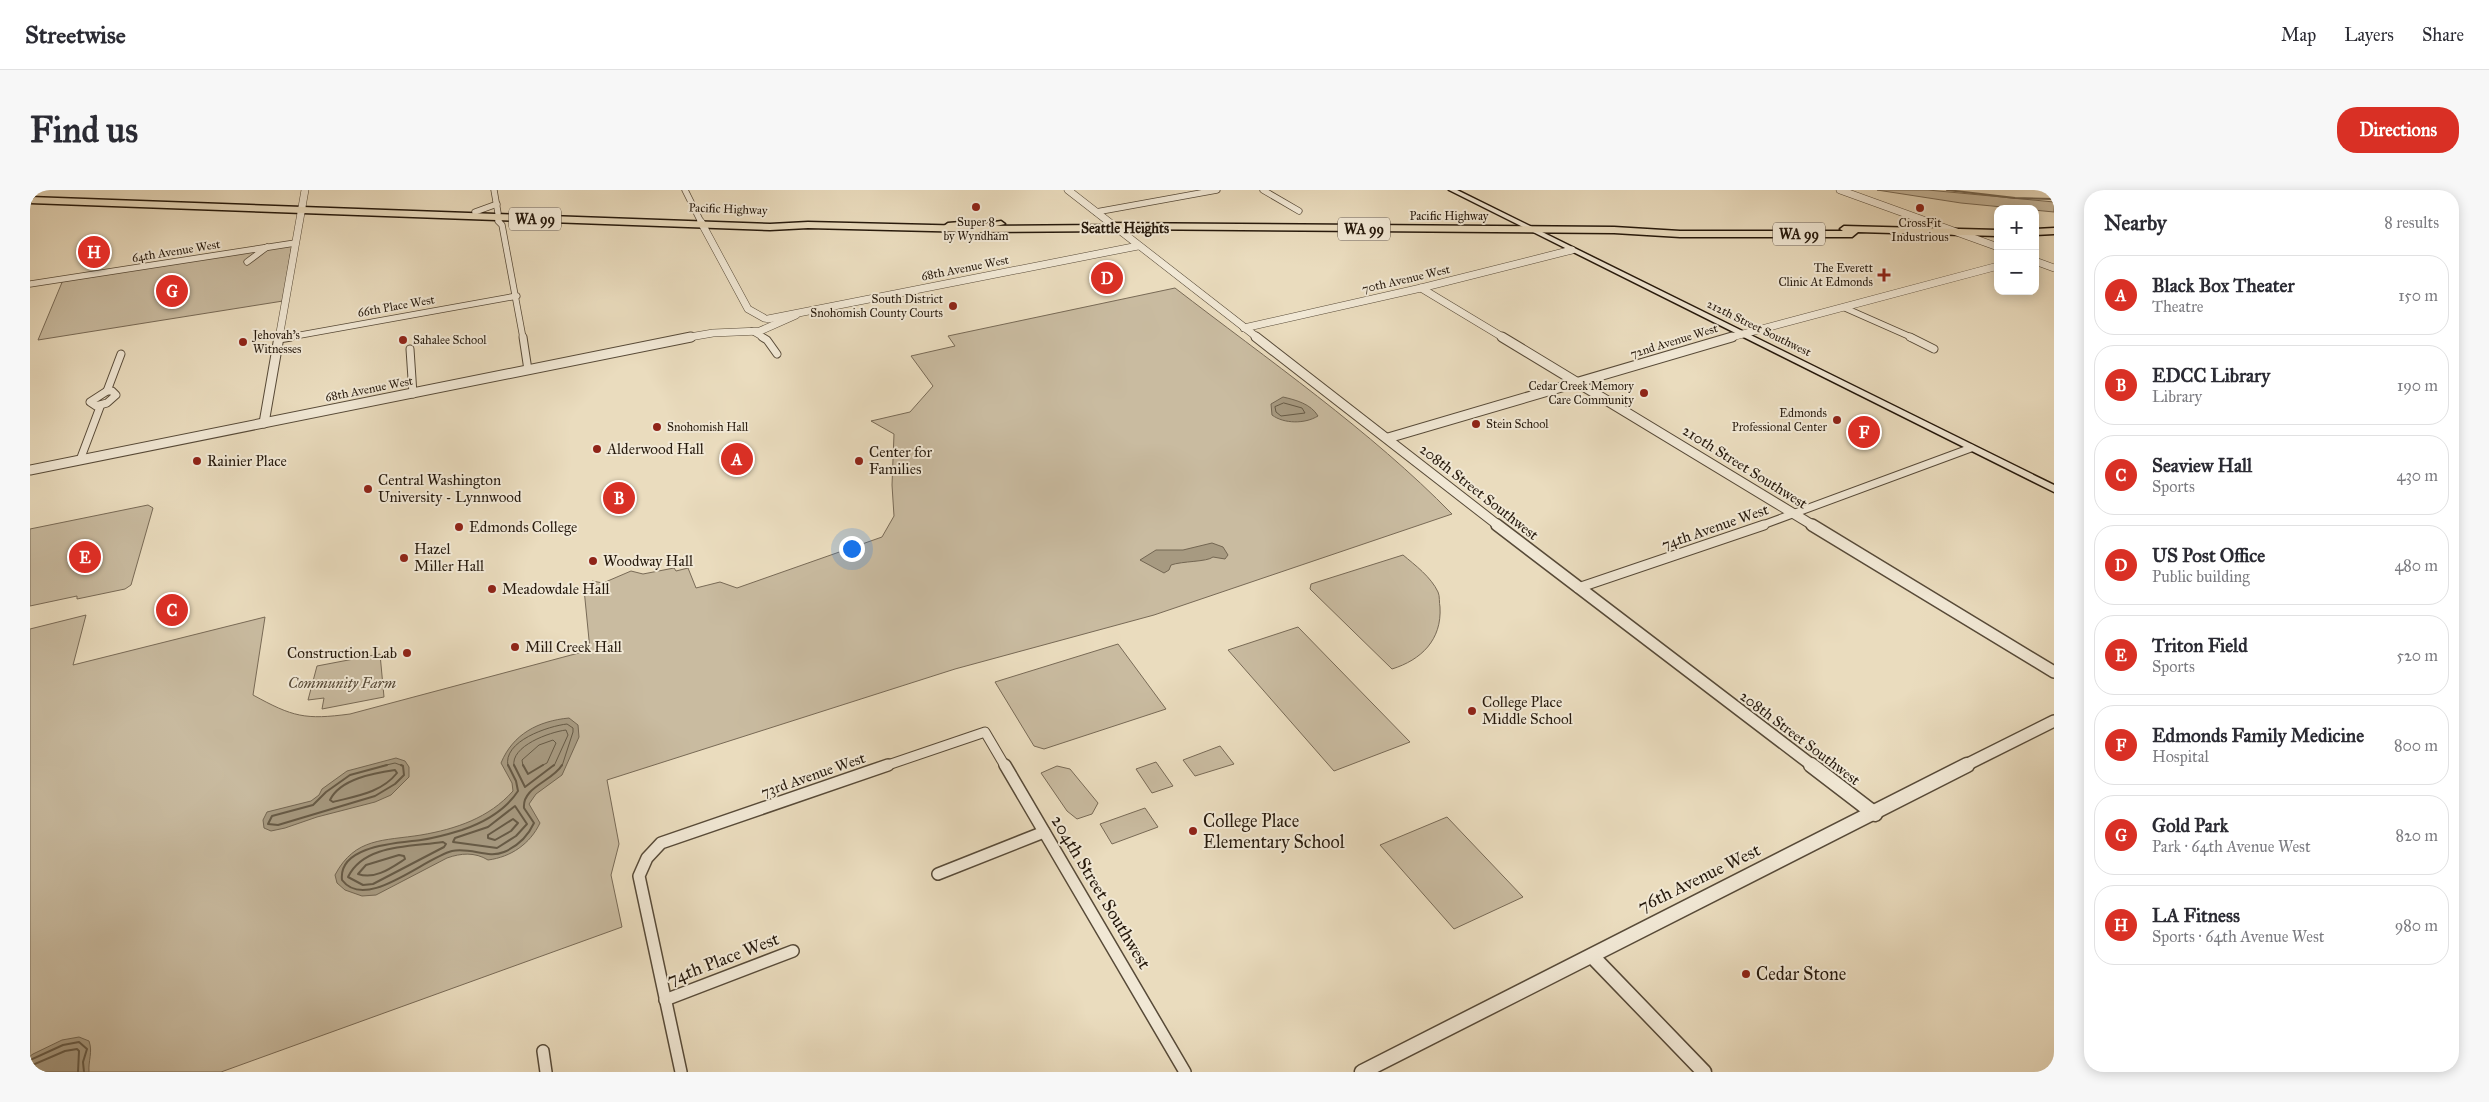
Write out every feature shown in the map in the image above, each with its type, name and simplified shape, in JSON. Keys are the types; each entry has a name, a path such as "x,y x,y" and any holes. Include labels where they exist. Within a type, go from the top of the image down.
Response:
{"main road":[{"name":"212th Street Southwest","path":"1452,190 2054,489"},
{"name":"Pacific Highway","path":"30,197 302,208 500,219 702,223"},
{"name":"Pacific Highway","path":"30,200 475,212 500,219 702,223 784,227 795,225 943,227 1001,224 1102,225 1116,228"},
{"name":"Pacific Highway","path":"973,226 1529,229 1662,231 1680,234 1852,234 1854,231"},
{"name":"Pacific Highway","path":"1662,231 1674,228 1994,233"},
{"path":"1742,234 1762,231 1763,229"},
{"path":"2039,233 2054,231"},
{"path":"2039,233 2054,235"}],"street":[{"path":"264,423 305,190"},
{"path":"494,190 517,296 528,370"},
{"path":"686,190 748,322 767,340 777,354"},
{"name":"208th Street Southwest","path":"1068,190 1578,588 1874,814"},
{"path":"1096,212 1217,190"},
{"path":"1263,190 1299,211"},
{"path":"1840,190 1994,247"},
{"path":"475,212 497,204"},
{"name":"64th Avenue West","path":"30,284 295,243"},
{"name":"68th Avenue West","path":"769,322 1138,246"},
{"path":"247,262 267,247"},
{"name":"70th Avenue West","path":"1244,328 1421,288 1572,250"},
{"path":"2039,262 2054,268"},
{"name":"72nd Avenue West","path":"1388,438 1742,334 1994,267"},
{"name":"210th Street Southwest","path":"1421,288 2054,672"},
{"name":"66th Place West","path":"279,339 517,296"},
{"path":"1845,308 1934,349"},
{"path":"748,322 760,331 769,322"},
{"path":"748,322 769,322"},
{"name":"68th Avenue West","path":"30,470 713,333 748,322"},
{"path":"767,340 769,322"},
{"path":"410,349 412,394"},
{"path":"107,391 121,354"},
{"path":"107,391 112,391 116,395 111,402 100,407 93,406 90,402 107,391"},
{"path":"80,460 100,407"},
{"name":"74th Avenue West","path":"1578,588 1794,515 1971,448"},
{"name":"76th Avenue West","path":"1362,1072 1646,927 1874,814 2054,721"},
{"name":"204th Street Southwest","path":"985,732 1185,1072"},
{"name":"73rd Avenue West","path":"652,850 661,843 985,732"},
{"path":"938,874 1044,832"},
{"path":"652,850 643,861 639,876 681,1072"},
{"name":"74th Place West","path":"665,1000 793,951"},
{"path":"1592,956 1704,1072"},
{"path":"543,1051 546,1072"}],"green space":[{"path":"1877,190 1928,190 2054,202 2054,212 2039,211 2039,205 1994,206"},
{"path":"292,244 283,301 38,340 63,280"},
{"path":"1175,288 1353,425 1421,483 1452,514 1154,615 955,669 607,780 619,844 611,875 622,927 221,1072 30,1072 30,629 86,615 73,665 265,617 253,695 289,712 321,717 350,714 590,650 584,589 592,581 603,583 631,571 643,574 674,568 676,571 688,568 696,588 720,582 737,588 882,537 894,516 892,485 894,434 871,421 910,412 933,386 911,356 955,346 948,336"},
{"path":"148,505 153,508 131,585 125,589 77,599 77,596 30,606 30,529"},
{"path":"1403,555 1431,581 1438,592 1440,619 1428,647 1412,660 1392,669 1310,589 1311,584"},
{"path":"1298,627 1410,742 1334,771 1228,650"},
{"path":"1118,644 1166,709 1044,749 1034,746 995,682"},
{"name":"Community Farm","path":"380,654 384,697 322,709 324,698 308,700 317,666"},
{"path":"1220,746 1234,764 1195,776 1183,760"},
{"path":"1156,762 1173,786 1152,793 1136,769"},
{"path":"1057,766 1070,769 1098,803 1092,814 1077,819 1067,811 1041,773"},
{"path":"1145,808 1158,827 1112,844 1100,824"},
{"path":"1447,817 1523,897 1454,929 1380,845"}],"water":[{"path":"1283,397 1298,401 1311,408 1318,416 1301,422 1277,418 1272,415 1271,404"},
{"path":"1212,543 1223,547 1228,555 1225,559 1213,557 1171,565 1169,570 1164,573 1140,560 1156,550 1183,550"},
{"path":"569,718 578,725 579,737 562,775 536,794 529,804 540,823 531,837 512,853 488,860 468,854 447,858 376,895 362,896 345,890 337,883 335,875 343,863 361,847 383,840 421,835 459,826 483,815 493,808 513,791 512,783 501,763 512,744 537,726"},
{"path":"396,758 405,761 409,767 409,777 391,795 375,802 317,817 285,828 271,831 264,828 263,820 267,812 311,801 319,795 322,789 347,771"},
{"path":"79,1037 89,1041 91,1049 89,1072 30,1072 30,1056 62,1040"}],"waterway":[{"path":"1947,190 2015,198 2054,199"}],"place":[{"name":"Super 8 by Wyndham","path":"976,207"},
{"name":"CrossFit Industrious","path":"1920,208"},
{"name":"LA Fitness","path":"94,252"},
{"name":"The Everett Clinic At Edmonds","path":"1884,275"},
{"name":"US Post Office","path":"1107,278"},
{"name":"Gold Park","path":"172,291"},
{"name":"South District Snohomish County Courts","path":"953,306"},
{"name":"Sahalee School","path":"403,340"},
{"name":"Jehovah's Witnesses","path":"243,342"},
{"name":"Cedar Creek Memory Care Community","path":"1644,393"},
{"name":"Edmonds Professional Center","path":"1837,420"},
{"name":"Stein School","path":"1476,424"},
{"name":"Snohomish Hall","path":"657,427"},
{"name":"Edmonds Family Medicine","path":"1864,432"},
{"name":"Alderwood Hall","path":"597,449"},
{"name":"Black Box Theater","path":"737,459"},
{"name":"Rainier Place","path":"197,461"},
{"name":"Center for Families","path":"859,461"},
{"name":"Central Washington University - Lynnwood","path":"368,489"},
{"name":"EDCC Library","path":"619,498"},
{"name":"Edmonds College","path":"459,527"},
{"name":"Triton Field","path":"85,557"},
{"name":"Hazel Miller Hall","path":"404,558"},
{"name":"Woodway Hall","path":"593,561"},
{"name":"Meadowdale Hall","path":"492,589"},
{"name":"Seaview Hall","path":"172,610"},
{"name":"Mill Creek Hall","path":"515,647"},
{"name":"Construction Lab","path":"407,653"},
{"name":"College Place Middle School","path":"1472,711"},
{"name":"College Place Elementary School","path":"1193,831"},
{"name":"Cedar Stone","path":"1746,974"}],"district":[{"name":"Seattle Heights","path":"1125,228"}]}
